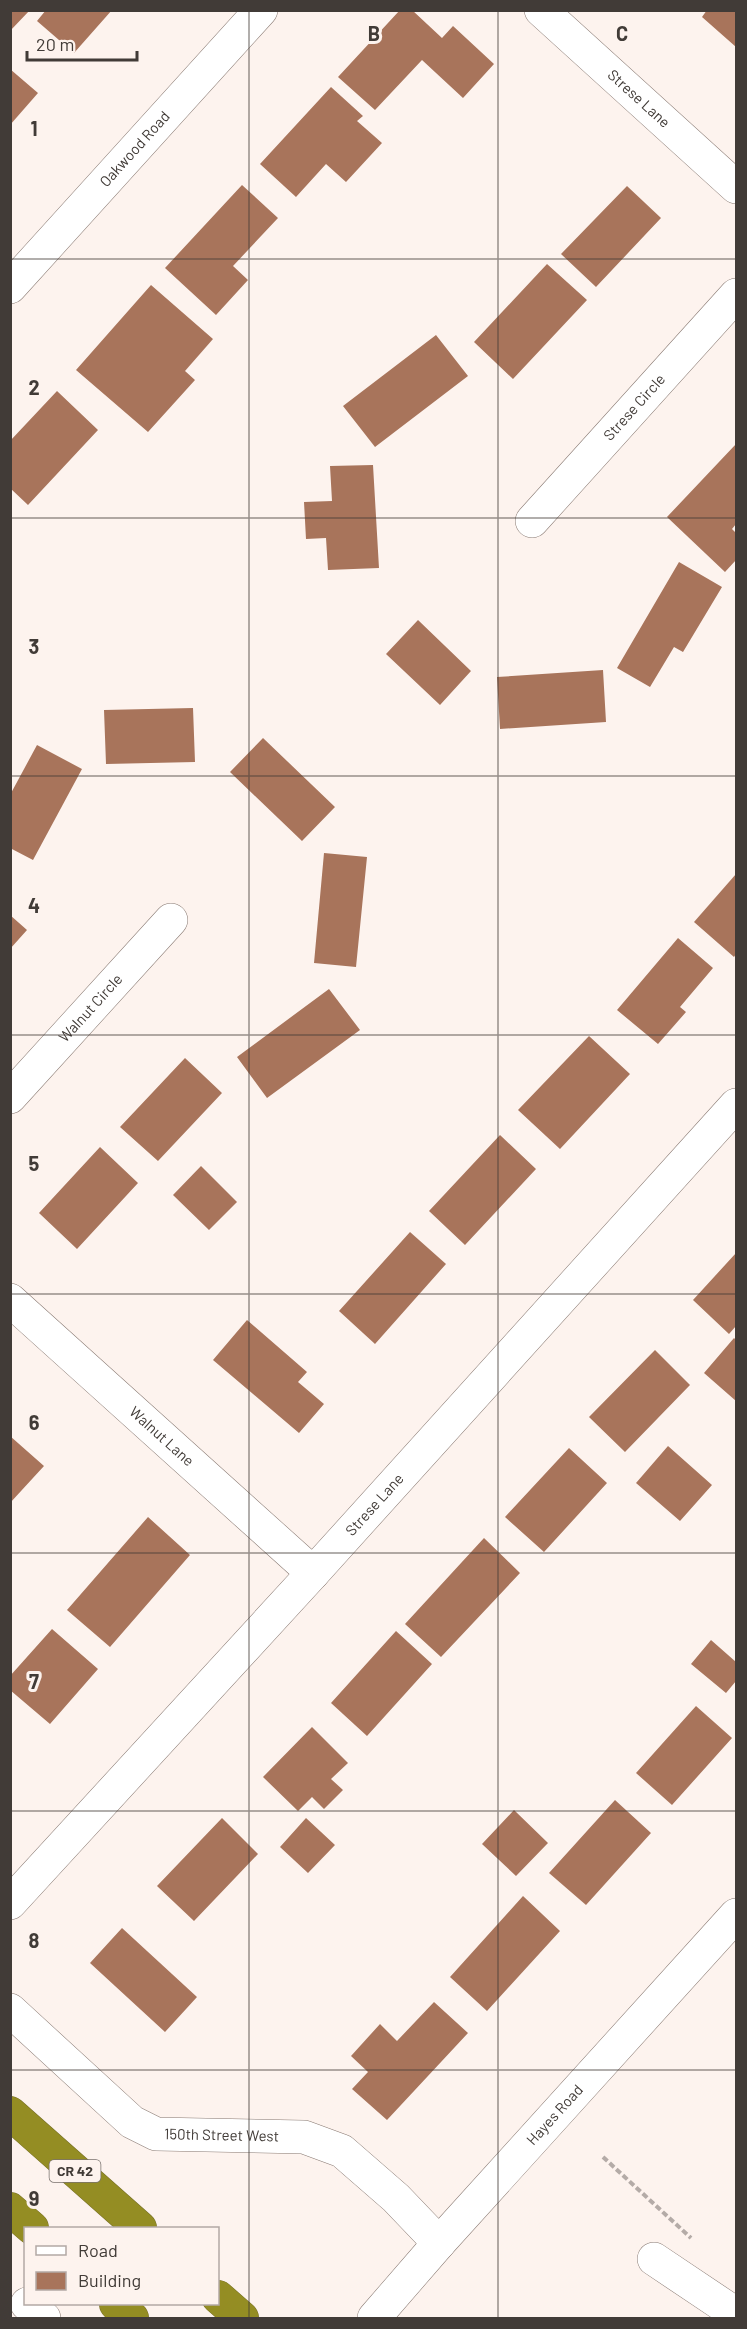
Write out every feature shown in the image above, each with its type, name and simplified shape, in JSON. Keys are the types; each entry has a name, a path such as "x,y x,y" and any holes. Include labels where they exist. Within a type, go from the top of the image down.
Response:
{"highway":[{"name":"CR 42","path":"10,2113 138,2227"},
{"path":"10,2209 30,2227"},
{"path":"219,2298 242,2319"},
{"path":"117,2305 132,2319"}],"street":[{"name":"Oakwood Road","path":"10,287 261,10"},
{"name":"Strese Lane","path":"541,10 736,187"},
{"name":"Strese Circle","path":"532,521 736,295"},
{"name":"Walnut Circle","path":"10,1097 171,920"},
{"name":"Strese Lane","path":"10,1903 313,1573 736,1105"},
{"name":"Walnut Lane","path":"10,1300 313,1573"},
{"name":"Hayes Road","path":"374,2319 439,2243 736,1915"},
{"name":"150th Street West","path":"10,2010 132,2122 156,2134 304,2137 342,2151 396,2198 439,2243"},
{"path":"654,2259 736,2314"},
{"path":"10,2289 24,2301"},
{"path":"28,2305 44,2319"}],"path":[{"path":"603,2157 699,2246"}],"building":[{"path":"10,10 30,10 10,31"},
{"path":"46,10 112,10 74,53 37,21"},
{"path":"400,10 412,10 442,38 453,26 494,64 463,98 422,60 375,110 338,77"},
{"path":"707,10 736,10 736,47 702,17"},
{"path":"10,69 38,93 10,125"},
{"path":"331,87 363,116 357,121 382,143 346,182 326,164 296,197 260,164"},
{"path":"242,185 278,218 233,266 248,280 216,315 165,268"},
{"path":"627,186 661,218 596,287 561,254"},
{"path":"547,264 587,300 513,379 474,342"},
{"path":"151,285 213,339 185,371 195,380 148,432 76,370"},
{"path":"436,335 468,376 375,447 343,406"},
{"path":"57,391 98,430 28,505 10,488 10,441"},
{"path":"736,444 736,524 732,529 736,533 736,560 725,572 667,517"},
{"path":"373,465 379,568 328,570 326,538 306,539 304,502 332,501 330,466"},
{"path":"679,562 722,587 683,652 674,647 650,687 617,668"},
{"path":"418,620 471,671 440,705 386,654"},
{"path":"603,670 606,722 500,729 497,677"},
{"path":"193,708 195,762 106,764 104,710"},
{"path":"263,738 335,807 302,841 230,772"},
{"path":"37,745 82,769 33,860 10,848 10,795"},
{"path":"324,853 367,857 356,967 314,963"},
{"path":"736,874 736,954 734,957 694,922"},
{"path":"10,915 27,930 10,949"},
{"path":"678,938 713,968 680,1007 686,1012 658,1044 617,1010"},
{"path":"329,989 360,1030 267,1098 237,1057"},
{"path":"589,1036 630,1074 560,1149 518,1110"},
{"path":"185,1058 222,1093 158,1161 120,1127"},
{"path":"500,1135 536,1169 465,1245 429,1211"},
{"path":"100,1147 138,1183 77,1249 39,1213"},
{"path":"201,1166 237,1202 209,1230 173,1195"},
{"path":"410,1232 446,1264 375,1344 339,1311"},
{"path":"736,1253 736,1326 729,1334 693,1300"},
{"path":"247,1320 307,1372 298,1382 324,1404 299,1433 213,1360"},
{"path":"734,1338 736,1340 736,1401 704,1373"},
{"path":"655,1350 690,1385 625,1452 589,1417"},
{"path":"10,1436 44,1466 10,1503"},
{"path":"668,1446 712,1485 680,1521 636,1483"},
{"path":"569,1448 607,1483 544,1552 505,1517"},
{"path":"148,1517 190,1555 110,1647 67,1610"},
{"path":"484,1538 520,1573 441,1657 405,1624"},
{"path":"52,1629 98,1669 50,1724 10,1690 10,1676"},
{"path":"396,1631 432,1664 367,1736 331,1703"},
{"path":"711,1640 736,1662 736,1681 726,1693 691,1664"},
{"path":"696,1706 732,1738 672,1805 636,1773"},
{"path":"312,1727 348,1763 331,1779 343,1790 324,1809 312,1797 298,1811 263,1777"},
{"path":"615,1800 651,1833 586,1905 549,1873"},
{"path":"514,1810 548,1843 516,1876 482,1844"},
{"path":"222,1818 258,1854 194,1921 157,1886"},
{"path":"306,1818 335,1845 308,1873 280,1847"},
{"path":"523,1896 560,1931 487,2011 450,1977"},
{"path":"122,1928 197,1997 165,2032 90,1963"},
{"path":"434,2002 468,2033 387,2120 352,2089 368,2072 351,2056 380,2024 397,2041"}]}
